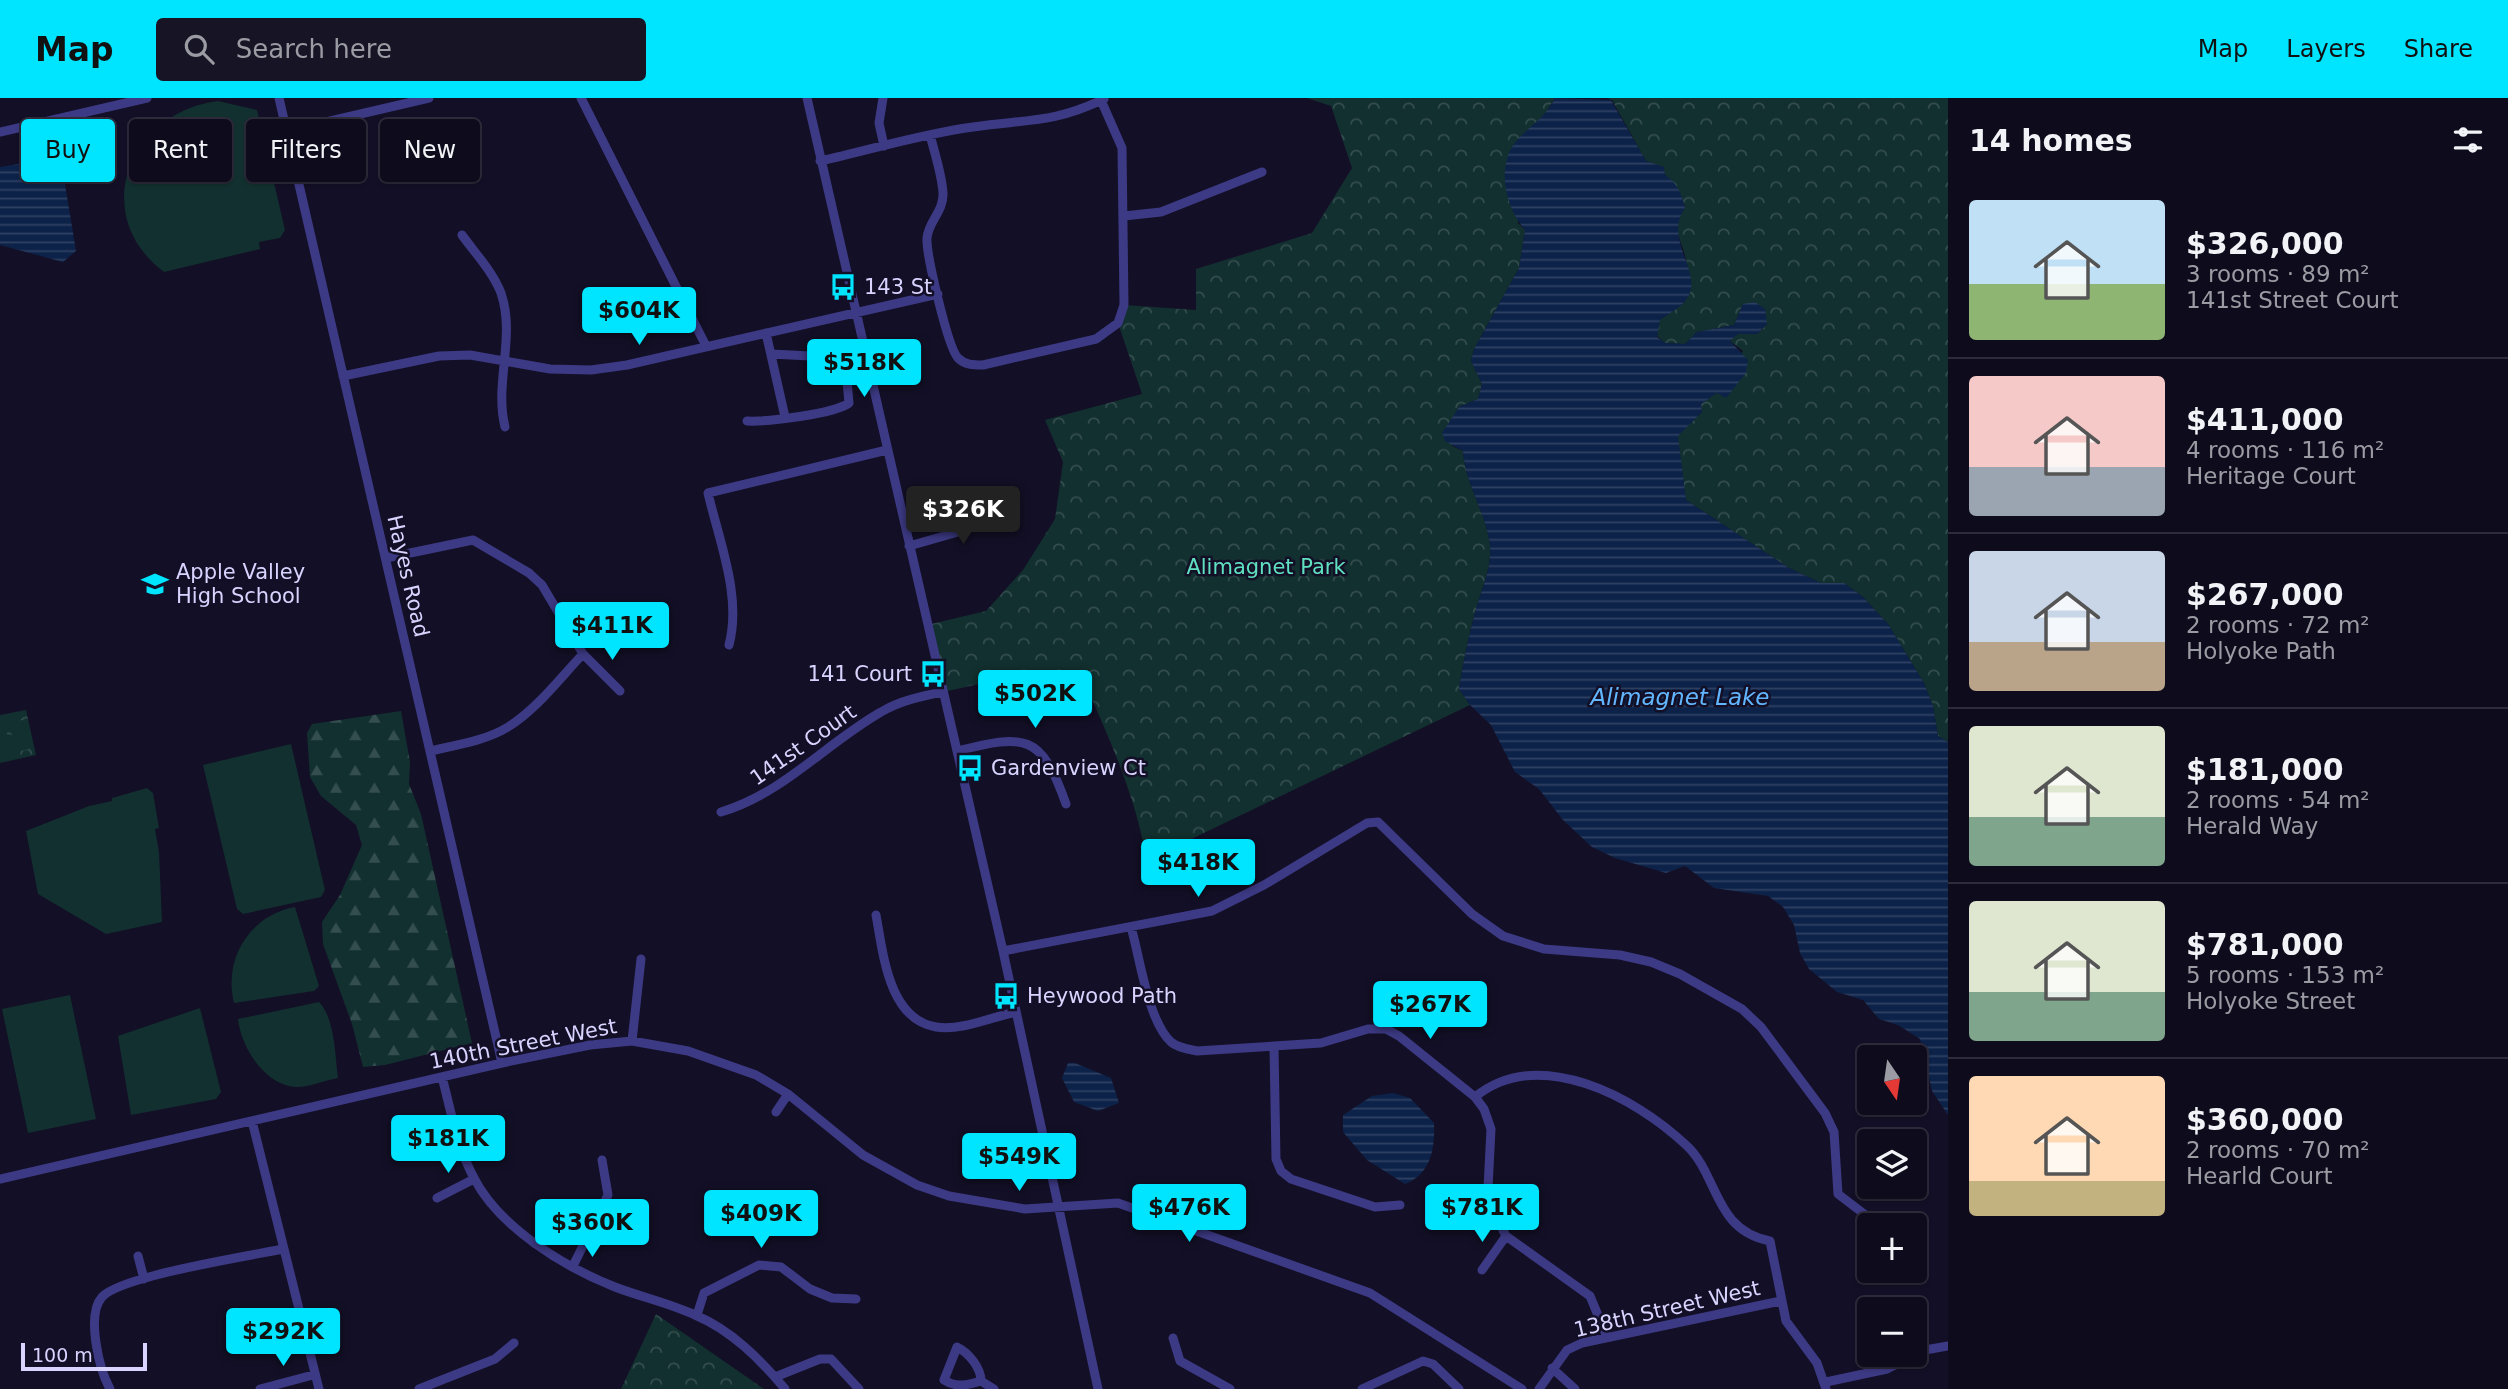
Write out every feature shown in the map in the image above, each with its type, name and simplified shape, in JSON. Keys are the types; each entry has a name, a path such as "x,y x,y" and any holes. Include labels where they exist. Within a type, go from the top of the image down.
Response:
{"street":[{"path":"0,132 147,98"},
{"name":"Hayes Road","path":"279,98 284,119"},
{"path":"339,119 429,98"},
{"path":"581,98 706,346"},
{"path":"807,98 1003,951 1098,1389"},
{"path":"883,98 879,123 884,146"},
{"path":"820,161 930,135 972,127 1046,121 1074,113 1102,99 1122,148 1124,305 1118,323 1096,339 983,365 970,365 959,359 951,348 926,239 944,194 930,135"},
{"path":"1124,216 1161,212 1262,172"},
{"name":"Hayes Road","path":"299,182 502,1063"},
{"path":"461,235 501,293 505,313 505,361 499,403 505,427"},
{"path":"343,376 439,356 470,355 550,369 591,370 627,365 938,294"},
{"path":"766,333 785,417"},
{"path":"747,421 773,422 785,417 841,409 849,403 846,371 840,360 830,357 771,354"},
{"path":"729,645 734,625 734,604 708,493 887,450"},
{"path":"909,546 958,531 987,499"},
{"path":"387,558 474,540 528,573 541,586 583,654 620,691"},
{"path":"430,751 484,738 507,727 524,715 583,654"},
{"name":"141st Court","path":"721,812 748,804 772,791 881,711 905,701 943,692"},
{"path":"957,751 1011,740 1027,742 1040,751 1056,776 1066,804"},
{"path":"1003,951 1212,911 1264,885 1367,823 1378,822 1472,914 1503,936 1544,949 1620,955 1651,962 1680,974 1742,1009 1762,1027 1825,1113 1834,1132 1838,1194 1863,1213"},
{"path":"876,915 890,989 915,1017 934,1027 950,1027 1016,1012"},
{"path":"1131,927 1157,1022 1171,1042 1197,1051 1274,1047 1321,1043 1368,1029 1386,1029 1399,1035 1475,1097 1491,1129 1488,1188 1491,1206 1506,1236 1590,1296 1607,1337"},
{"path":"632,1041 641,959"},
{"name":"140th Street West","path":"0,1179 502,1063 590,1045 632,1041 722,1060 788,1094 863,1155 917,1185 986,1204 1025,1209 1118,1203 1370,1293 1522,1389"},
{"path":"1274,1047 1276,1159 1281,1171 1291,1179 1375,1207 1399,1205"},
{"path":"1475,1097 1489,1086 1503,1080 1549,1075 1582,1081 1628,1102 1687,1146 1717,1200 1735,1222 1751,1237 1770,1241 1786,1321 1817,1363 1826,1386 1887,1369 1925,1350 1948,1346"},
{"path":"442,1077 461,1148 474,1179 490,1203 513,1227 573,1266 613,1286 697,1315 750,1351 785,1389"},
{"path":"776,1112 788,1094"},
{"path":"252,1121 313,1375 319,1389"},
{"path":"573,1266 608,1195 602,1160"},
{"path":"437,1198 474,1179"},
{"path":"1482,1270 1506,1236"},
{"path":"110,1389 93,1327 95,1309 110,1290 144,1279 283,1249"},
{"path":"138,1256 144,1279"},
{"path":"697,1315 704,1293 759,1265 781,1267 810,1289 832,1298 856,1299"},
{"name":"138th Street West","path":"1539,1389 1567,1350 1607,1337 1781,1301"},
{"path":"1173,1338 1180,1361 1230,1389"},
{"path":"419,1389 495,1359 514,1343"},
{"path":"957,1347 966,1352 982,1376 981,1381 966,1386 944,1380 957,1347"},
{"path":"775,1377 820,1359 831,1359 859,1389"},
{"path":"1362,1389 1423,1361 1433,1364 1459,1389"},
{"path":"1552,1368 1575,1389"},
{"path":"261,1389 313,1375"},
{"path":"981,1381 994,1389"}],"green space":[{"name":"Alimagnet Park","path":"1307,98 1555,98 1541,120 1521,137 1518,223 1525,230 1519,268 1474,349 1471,361 1482,384 1478,399 1459,407 1452,446 1463,451 1490,545 1488,569 1471,628 1459,689 1470,705 1181,844 1144,846 1126,784 1085,684 1043,670 943,692 927,625 986,611 1023,570 1055,519 1063,462 1045,420 1142,394 1118,323 1124,305 1196,310 1196,269 1312,233 1352,168 1331,106"},
{"path":"1607,98 1948,98 1948,742 1938,736 1933,706 1924,683 1888,624 1863,597 1844,583 1821,583 1789,568 1686,500 1677,436 1702,412 1701,404 1717,392 1743,351 1730,341 1737,334 1757,334 1767,324 1743,304 1734,325 1697,332 1685,344 1665,343 1657,336 1660,320 1684,303 1687,265 1678,223 1685,207 1663,167 1646,161 1612,100"},
{"path":"218,101 257,110 259,119 246,119 246,182 274,182 285,230 280,238 259,242 260,249 164,272 141,249 128,223 124,196 129,169 129,182 232,182 232,119 170,119 187,109"},
{"path":"26,710 36,755 0,763 0,715"},
{"path":"401,711 410,762 409,784 421,814 472,1043 385,1065 363,1067 352,1024 323,944 322,922 340,895 362,845 356,825 321,796 310,777 307,733 312,724"},
{"path":"23,720 29,749 16,752 9,723"},
{"path":"5,724 11,753 0,756 0,725"},
{"path":"291,744 325,890 321,897 243,914 237,909 203,765"},
{"path":"147,788 153,793 159,828 155,829 159,852 162,922 106,934 38,894 26,831 89,806"},
{"path":"295,907 319,986 314,991 234,1003 233,971 244,941 265,919"},
{"path":"70,995 96,1119 28,1133 2,1009"},
{"path":"319,1002 331,1027 338,1078 300,1087 273,1079 249,1052 238,1019"},
{"path":"200,1008 221,1092 216,1099 131,1115 118,1036"},
{"path":"656,1314 764,1389 621,1389"}],"water":[{"name":"Alimagnet Lake","path":"1555,98 1611,100 1646,161 1664,167 1665,175 1680,193 1685,208 1679,220 1678,232 1691,279 1691,290 1683,303 1660,320 1657,337 1665,343 1685,344 1697,332 1734,325 1743,304 1755,302 1765,309 1767,324 1757,334 1738,334 1730,341 1748,360 1746,373 1726,398 1717,393 1701,404 1702,412 1678,436 1686,500 1789,568 1821,583 1844,583 1863,597 1888,624 1924,683 1933,706 1938,736 1948,742 1948,1115 1932,1091 1927,1069 1927,1045 1921,1045 1920,1039 1898,1025 1879,1019 1863,1000 1837,992 1809,969 1800,953 1794,925 1783,907 1768,896 1714,888 1685,866 1666,873 1615,858 1592,847 1563,820 1539,789 1515,772 1491,725 1470,705 1459,689 1471,628 1488,570 1490,545 1463,451 1445,441 1442,433 1459,407 1478,399 1482,384 1471,361 1474,349 1519,268 1525,230 1513,212 1506,190 1505,168 1508,157 1512,147"},
{"path":"21,164 21,182 65,182 76,251 63,262 0,245 0,167"},
{"path":"1068,1063 1075,1063 1111,1078 1119,1103 1098,1111 1074,1102 1062,1078"},
{"path":"1393,1093 1410,1098 1434,1123 1430,1160 1421,1174 1405,1184 1367,1160 1343,1132 1343,1115 1372,1096"}],"place":[{"name":"143 St","path":"843,287"},
{"name":"Apple Valley High School","path":"155,584"},
{"name":"141 Court","path":"933,674"},
{"name":"Gardenview Ct","path":"970,768"},
{"name":"Heywood Path","path":"1006,996"}]}
